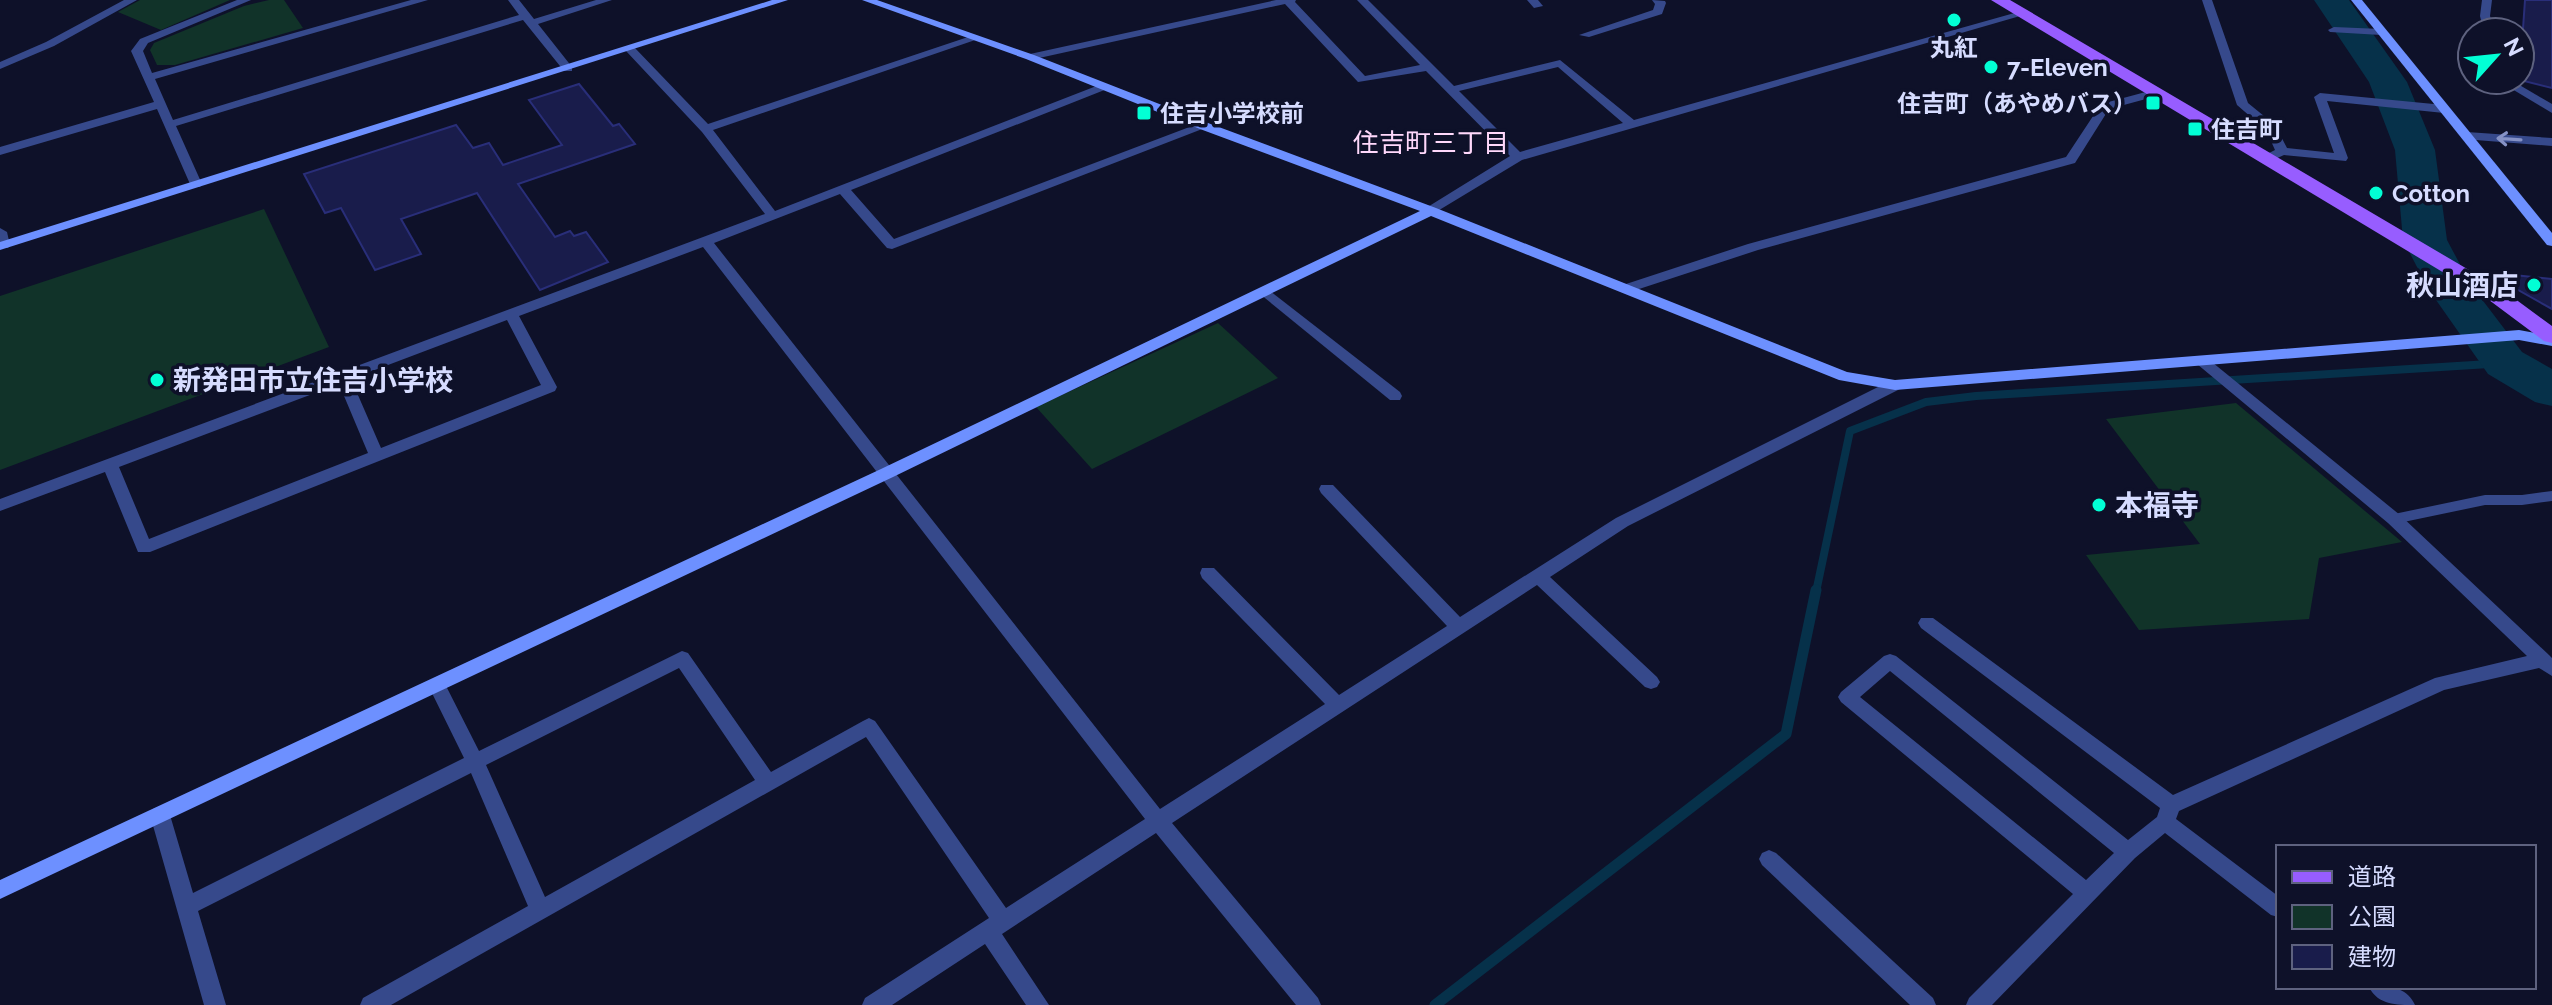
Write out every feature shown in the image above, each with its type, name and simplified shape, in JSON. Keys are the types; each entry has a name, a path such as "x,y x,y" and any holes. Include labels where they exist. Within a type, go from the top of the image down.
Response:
{"main road":[{"path":"1999,0 2153,94 2274,155 2386,230 2496,295 2552,339"}],"street":[{"path":"0,66 50,44 132,0"},
{"path":"196,184 137,51 144,41 246,0"},
{"path":"149,77 423,0"},
{"path":"513,0 568,69"},
{"path":"172,124 528,20 607,0"},
{"path":"1,241 196,184 783,0"},
{"path":"867,0 1030,57 1431,211 1844,377 1895,385 2519,335 2552,339"},
{"path":"1030,57 1289,0 1362,80 1428,67"},
{"path":"1362,0 1518,157"},
{"path":"1585,35 1658,12 1661,3 1657,0"},
{"path":"2207,0 2243,105 2271,128 2274,155 2342,158 2320,97 2444,109"},
{"path":"2356,0 2552,242"},
{"path":"0,890 887,473 1431,211 1518,157 2022,14"},
{"path":"2334,30 2381,32"},
{"path":"706,129 975,38"},
{"path":"630,49 706,129 773,216"},
{"path":"1451,90 1560,63 1633,126"},
{"path":"0,505 773,216 1103,87"},
{"path":"1628,288 1753,247 2071,160 2105,107 2153,94"},
{"path":"2530,96 2552,109"},
{"path":"0,151 161,104"},
{"path":"842,188 892,245 1204,126"},
{"path":"2467,136 2552,142"},
{"path":"706,241 1158,821 1310,1005"},
{"path":"1265,291 1395,396"},
{"path":"110,464 144,548 550,387 511,314"},
{"path":"2202,361 2394,519 2548,664"},
{"path":"343,377 377,456"},
{"path":"873,1005 1622,522 1895,385"},
{"path":"1327,489 1459,627"},
{"path":"1208,573 1338,705"},
{"path":"1538,576 1651,682"},
{"path":"1927,623 2168,813 2276,906"},
{"path":"186,907 682,658 768,783"},
{"path":"2088,894 1847,697 1890,661 2128,852"},
{"path":"1977,1005 2168,813 2441,683 2548,664"},
{"path":"437,685 476,763 541,912"},
{"path":"371,1005 869,726 995,926 1038,1005"},
{"path":"160,815 215,1005"},
{"path":"1769,859 1925,1005"},
{"path":"2383,989 2404,1005"}],"lane":[{"path":"2394,519 2485,500 2552,496"}],"green space":[{"path":"140,0 230,0 161,30 118,12"},
{"path":"284,0 303,28 175,65 157,65 150,50 154,43 244,6"},
{"path":"264,209 329,347 0,470 0,296"},
{"path":"1218,323 1278,378 1092,469 1036,407"},
{"path":"2236,403 2402,542 2319,558 2309,619 2139,630 2086,555 2200,544 2106,419"}],"building":[{"path":"2525,0 2552,0 2552,88 2536,84 2536,16 2524,16"},
{"path":"579,84 613,126 619,124 635,144 518,184 555,237 570,231 574,236 586,232 608,262 540,290 477,193 401,219 421,254 375,270 341,208 325,213 304,174 456,125 473,148 489,143 503,165 562,145 529,100"},
{"name":"秋山酒店","path":"2486,272 2552,279 2552,309"}],"waterway":[{"path":"2331,0 2388,82 2415,150 2425,240 2451,290 2505,363 2552,390"},
{"path":"1816,592 1850,431 1926,402 1976,396 2505,363"},
{"path":"1435,1005 1786,734 1816,590"}],"place":[{"name":"丸紅","path":"1954,20"},
{"name":"7-Eleven","path":"1991,67"},
{"name":"住吉町（あやめバス）","path":"2153,103"},
{"name":"住吉小学校前","path":"1144,113"},
{"name":"住吉町","path":"2195,129"},
{"name":"Cotton","path":"2376,193"},
{"name":"秋山酒店","path":"2534,285"},
{"name":"新発田市立住吉小学校","path":"157,380"},
{"name":"本福寺","path":"2099,505"}],"district":[{"name":"住吉町三丁目","path":"1431,143"}]}
